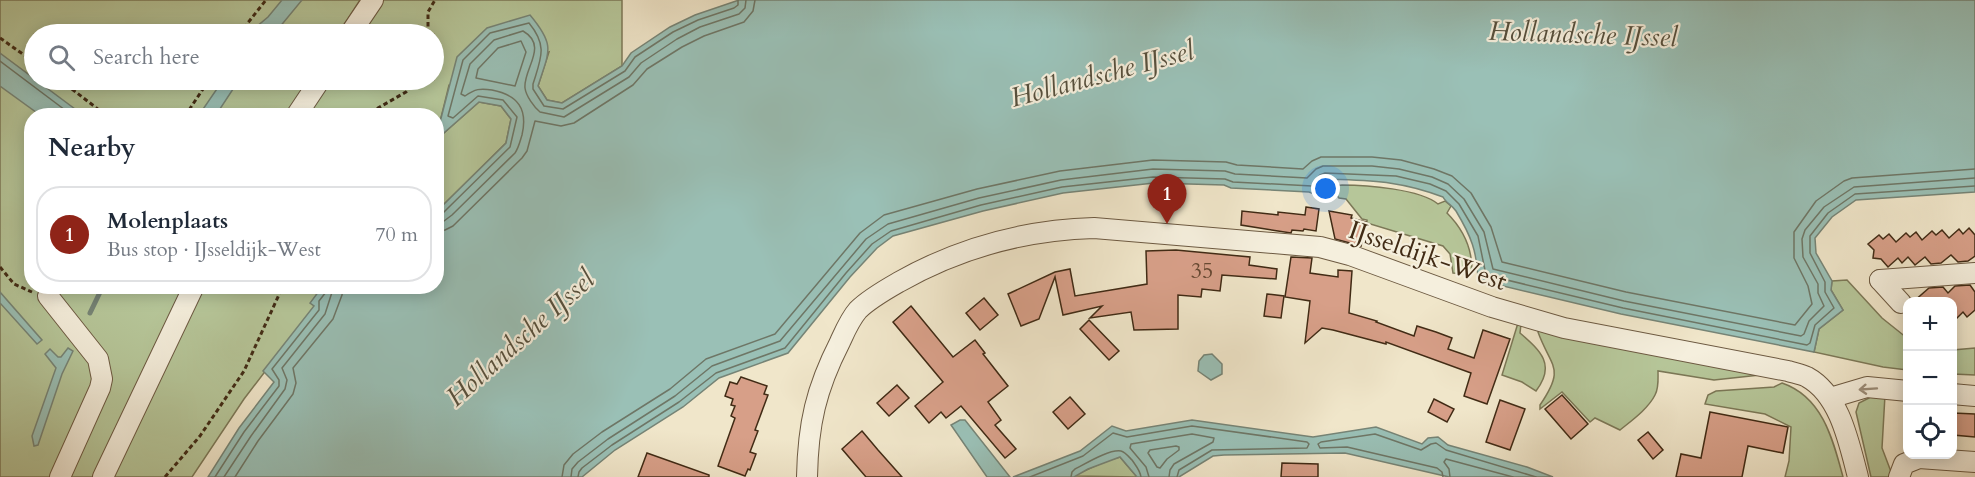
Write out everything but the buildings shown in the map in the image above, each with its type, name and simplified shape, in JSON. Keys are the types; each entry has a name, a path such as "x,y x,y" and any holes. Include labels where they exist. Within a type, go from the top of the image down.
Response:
{"street":[{"path":"357,24 373,0"},
{"path":"301,108 313,90"},
{"name":"IJsseldijk-West","path":"807,477 810,429 815,400 830,361 858,310 883,291 916,272 957,255 996,242 1069,229 1094,228 1268,242 1334,250 1491,307 1564,328 1806,376 1830,398"},
{"path":"1901,303 1880,280 1975,273"},
{"path":"103,477 190,294"},
{"path":"53,301 98,359 102,379 60,477"},
{"path":"1858,477 1842,425 1830,398 1868,387 1903,390"},
{"path":"1957,394 1975,396"},
{"path":"1899,477 1904,464 1919,458 1975,462"}],"path":[{"path":"247,24 266,0"},
{"path":"428,24 428,12 435,0"},
{"path":"0,38 24,55"},
{"path":"73,90 97,108"},
{"path":"190,108 202,90"},
{"path":"378,108 408,90"},
{"path":"0,267 14,284 24,288"},
{"path":"37,294 53,301"},
{"path":"165,477 200,436 244,371 279,294"}],"green space":[{"path":"0,0 360,0 344,24 24,24 24,90 303,90 292,108 24,108 24,294 182,294 97,477 0,477"},
{"path":"379,0 622,0 622,66 562,103 547,100 538,86 549,52 449,85 443,108 309,108 321,90 444,90 444,24 363,24"},
{"path":"479,102 501,106 511,119 506,143 444,204 444,133"},
{"path":"1334,186 1406,191 1438,204 1445,201 1451,206 1447,213 1462,232 1468,246 1472,270 1469,274 1453,273 1450,254 1443,246 1367,223 1367,220 1362,219 1346,199 1339,198 1332,189"},
{"path":"1847,280 1882,318 1903,335 1903,370 1814,352 1819,329 1843,310 1831,290 1832,281"},
{"path":"196,294 317,294 311,303 315,306 244,399 192,477 110,477"},
{"path":"1518,323 1521,324 1520,333 1540,352 1545,366 1545,374 1536,391 1522,382 1502,375"},
{"path":"1540,330 1760,375 1714,380 1658,371 1657,389 1652,400 1620,430 1595,418 1590,422 1562,392 1540,409 1552,383 1554,368 1538,332"},
{"path":"1975,348 1975,375 1957,374 1957,350"},
{"path":"1782,383 1807,398 1817,409 1830,435 1843,477 1785,477 1789,461 1791,427 1765,414 1705,404 1708,395 1716,391 1774,387"},
{"path":"1869,395 1885,395 1882,448 1893,477 1871,477 1856,412 1859,403 1869,398"},
{"path":"1120,457 1137,477 1073,476 1106,461"}],"water":[{"path":"282,0 302,0 282,24 260,24"},
{"name":"Hollandsche IJssel","path":"739,0 1975,0 1975,192 1856,200 1832,217 1815,238 1816,253 1832,281 1831,290 1843,310 1819,329 1814,352 1621,314 1478,280 1472,244 1456,211 1443,197 1412,187 1384,182 1325,179 1320,186 1330,196 1322,197 1309,192 1231,188 1224,185 1154,183 1063,193 983,211 893,236 877,248 850,277 788,353 719,378 683,407 615,450 582,477 208,477 239,428 274,382 263,371 314,306 310,303 317,294 444,294 444,204 506,143 511,119 501,106 479,102 444,133 444,108 457,57 487,28 530,15 544,34 548,49 538,86 547,100 562,103 622,66 631,53 670,27 695,15"},
{"path":"0,53 24,71 24,90 50,90 74,108 30,108 0,86"},
{"path":"216,90 232,90 221,108 204,108"},
{"path":"0,292 42,340 37,344 0,303"},
{"path":"68,348 73,351 62,374 38,445 34,446 32,436 56,368 45,354 50,349 61,357"},
{"path":"1212,354 1222,364 1222,374 1211,380 1198,371 1199,361 1204,355"},
{"path":"965,420 1010,477 987,477 951,425"},
{"path":"1192,420 1313,437 1376,427 1422,444 1428,438 1438,437 1448,445 1527,467 1553,477 1449,477 1345,453 1213,456 1179,477 1137,477 1120,457 1074,477 1013,477 1080,451 1112,426 1126,431"}],"waterway":[{"path":"90,313 99,294"}],"place":[{"name":"Molenplaats","path":"1167,224"}]}
